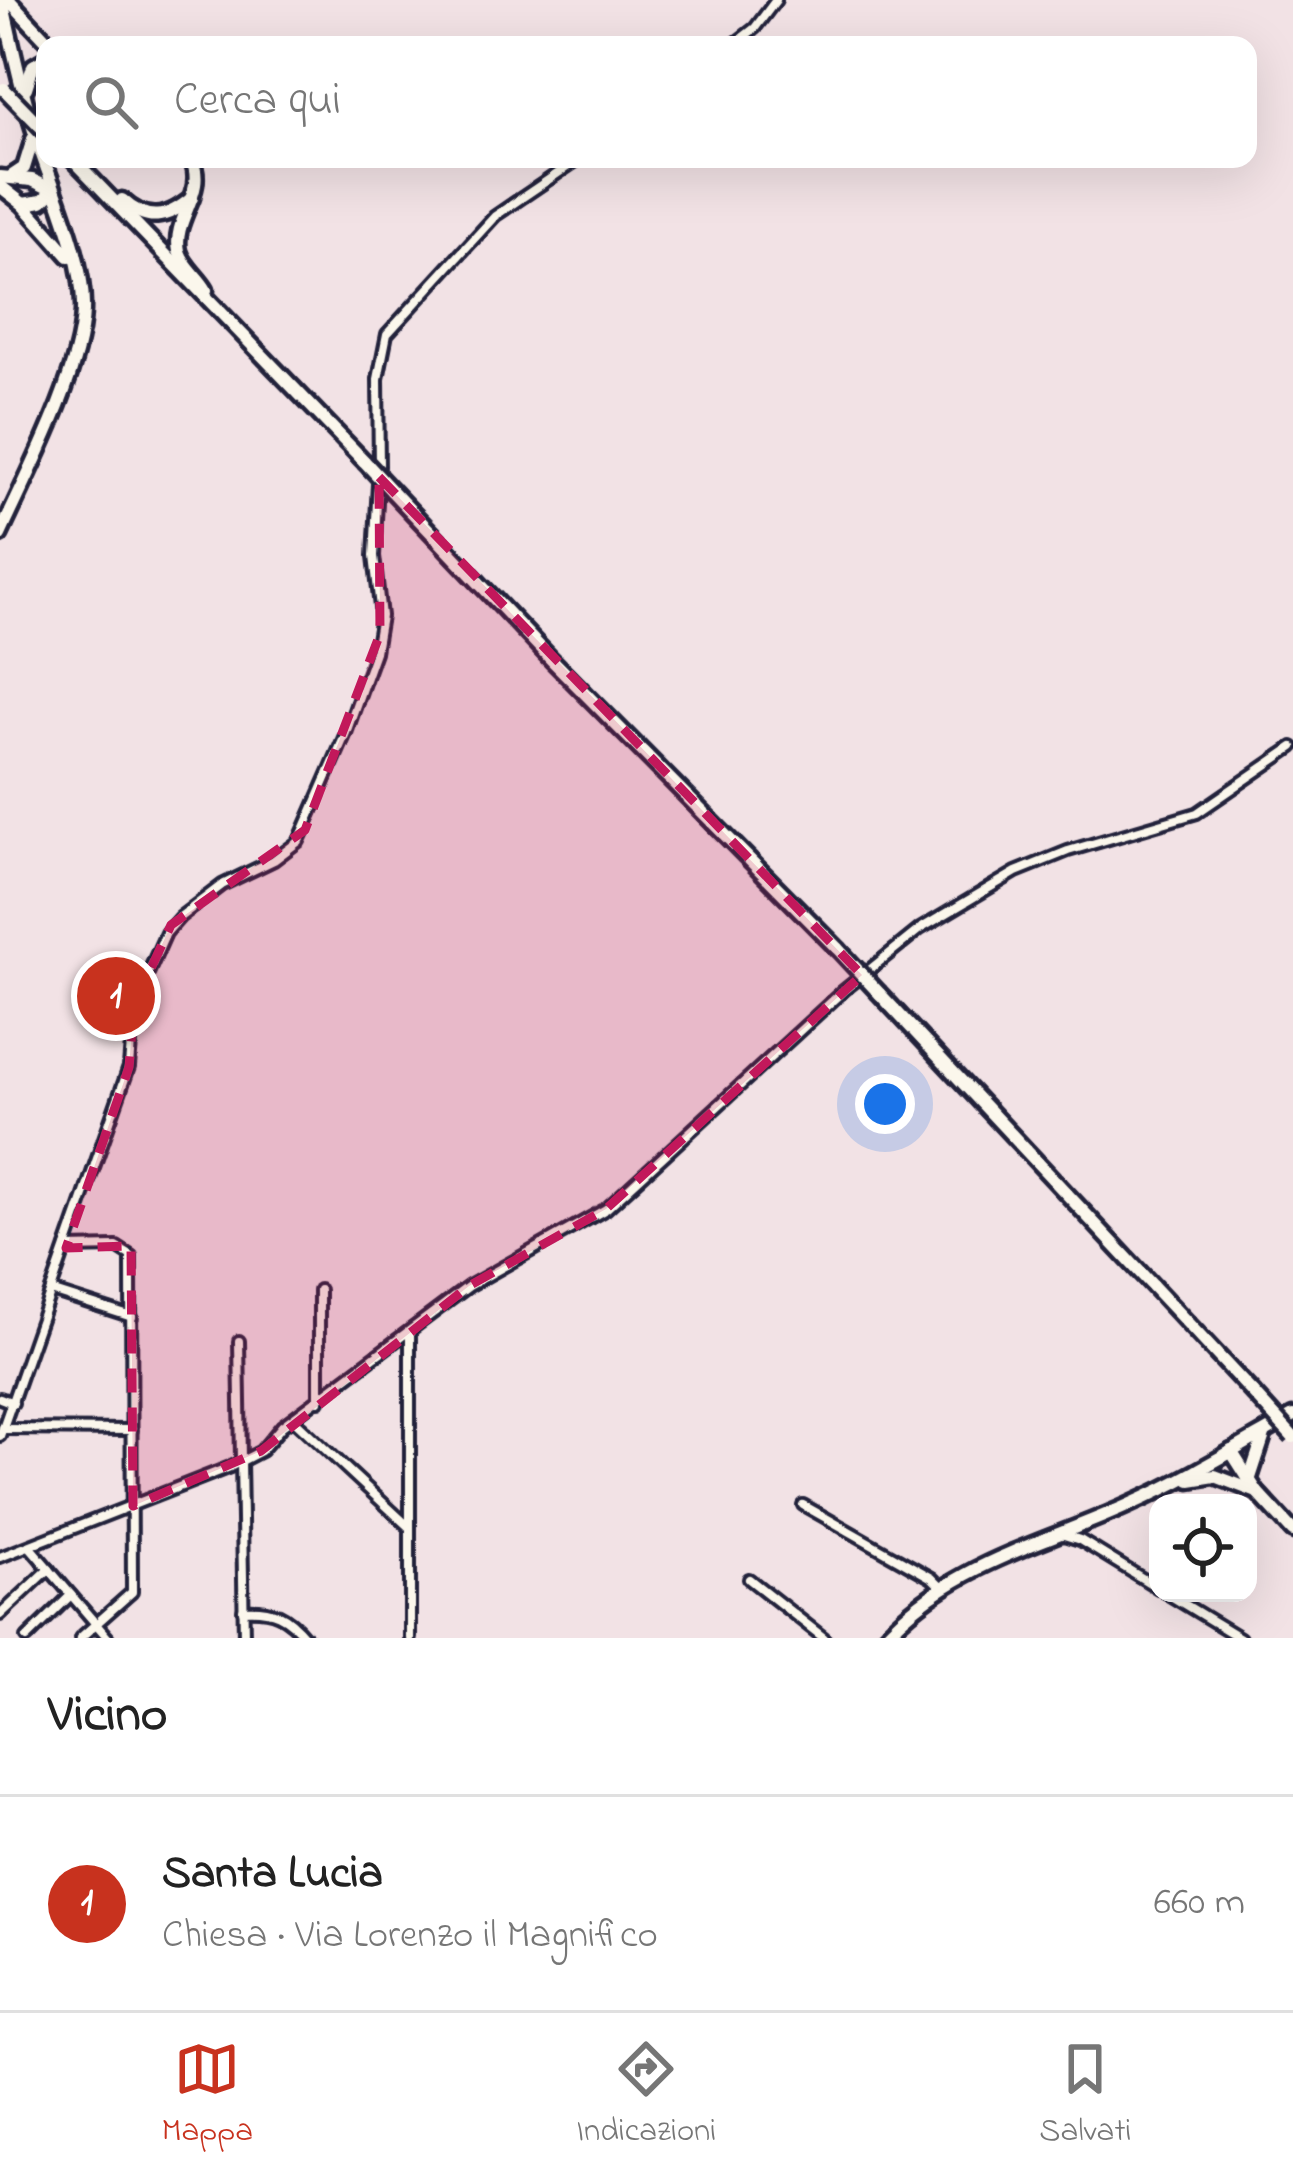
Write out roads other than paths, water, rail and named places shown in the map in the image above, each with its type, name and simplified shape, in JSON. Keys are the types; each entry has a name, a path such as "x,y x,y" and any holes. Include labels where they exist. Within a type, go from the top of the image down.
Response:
{"main road":[{"path":"6,0 24,95 36,122"},
{"path":"6,0 36,37"},
{"path":"11,40 29,36 36,41"},
{"path":"24,95 36,63"},
{"path":"2,86 36,126"},
{"path":"4,180 25,168 36,141"},
{"path":"0,535 50,427 80,339 83,314 76,267 48,168"},
{"path":"82,168 372,464 552,660 880,993 1293,1437"},
{"path":"193,168 197,182 179,234 179,250 205,284 210,302"},
{"path":"91,177 146,217 163,218 193,197"},
{"path":"4,180 32,180 52,190"},
{"path":"4,180 76,267"},
{"path":"23,204 42,201 52,190"},
{"path":"1155,1494 1293,1417"},
{"path":"1249,1485 1259,1442 1272,1428"},
{"path":"1231,1451 1249,1485 1293,1531"},
{"path":"1155,1494 1215,1476 1249,1485"},
{"path":"883,1638 940,1586 1149,1497"}],"street":[{"path":"744,36 776,0"},
{"path":"132,1430 1,1432 129,1067 134,1005 166,933 180,916 222,885 274,860 299,841 346,733 380,634 372,464 387,334 495,216 566,168"},
{"path":"0,1556 261,1451 293,1418 469,1286 606,1209 896,946 953,907 1016,872 1068,851 1197,813 1293,748"},
{"path":"66,1248 117,1247 131,1256 132,1592 80,1638"},
{"path":"319,1290 319,1400"},
{"path":"51,1291 132,1318"},
{"path":"410,1331 410,1638"},
{"path":"239,1341 244,1638"},
{"path":"0,1398 13,1403"},
{"path":"293,1418 410,1528"},
{"path":"802,1505 940,1586"},
{"path":"1063,1534 1149,1583"},
{"path":"30,1546 108,1638"},
{"path":"0,1615 49,1569"},
{"path":"749,1579 824,1638"},
{"path":"27,1638 71,1595"},
{"path":"1181,1602 1240,1638"},
{"path":"243,1610 262,1608 284,1616 306,1638"}],"place":[{"name":"Santa Lucia","path":"116,996"}]}
